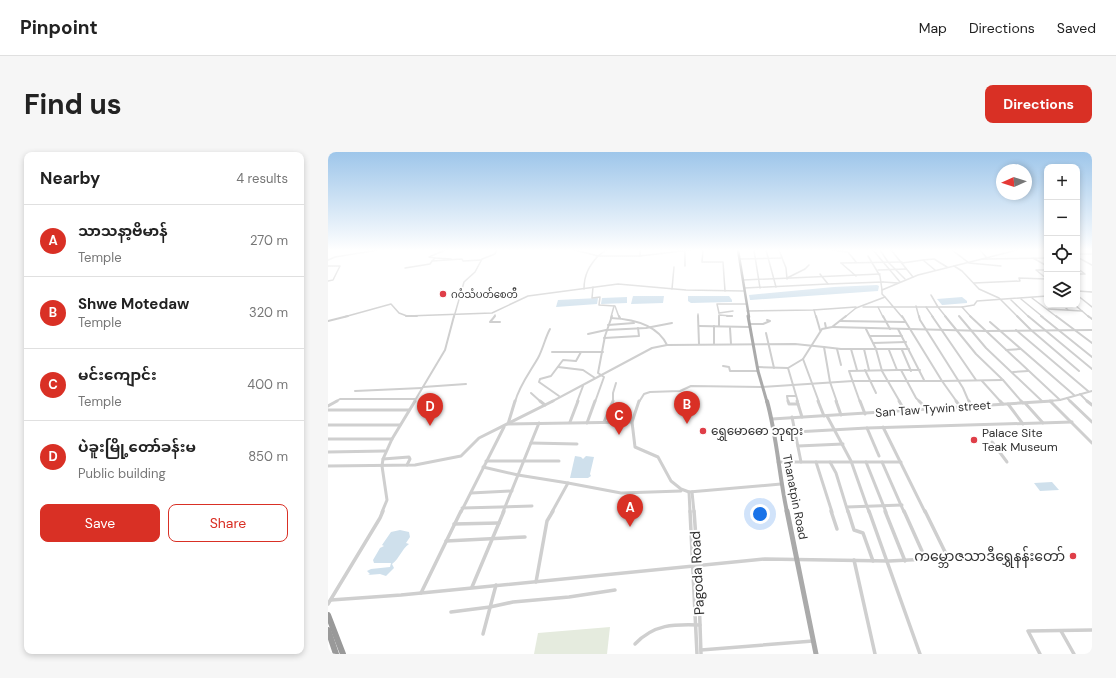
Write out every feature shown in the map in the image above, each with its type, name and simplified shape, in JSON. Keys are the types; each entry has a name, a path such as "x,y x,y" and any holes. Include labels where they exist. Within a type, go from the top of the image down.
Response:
{"highway":[{"path":"328,615 343,654"},
{"path":"328,630 336,654"}],"main road":[{"name":"Thanatpin Road","path":"742,273 749,326 762,387 772,419 782,484 816,654"}],"street":[{"path":"328,281 333,280 336,273"},
{"path":"328,604 380,518 388,500 382,459 415,399 445,350 453,315 464,282 473,273"},
{"path":"584,289 584,278 586,273"},
{"path":"672,289 673,273"},
{"path":"724,273 725,291"},
{"path":"757,273 760,288"},
{"path":"771,273 776,287"},
{"path":"786,273 787,279"},
{"path":"787,279 797,273"},
{"path":"891,273 899,282"},
{"path":"898,273 905,280"},
{"path":"910,273 913,277"},
{"path":"882,290 899,282 924,273"},
{"path":"963,273 979,289 999,298 1031,330 1079,371"},
{"path":"820,274 828,284"},
{"path":"743,280 822,278 880,274 883,282 882,294 895,306 942,381 961,407"},
{"path":"974,283 1020,281 1019,278 1044,279"},
{"path":"328,321 388,304 392,304 400,313 406,316 494,314 502,311 514,301 528,296 624,284 672,289 725,291 828,284 899,282"},
{"path":"593,287 592,298 600,297 599,305 614,306"},
{"path":"1080,291 1091,292"},
{"path":"931,295 938,307 976,354 1044,423"},
{"path":"747,311 814,310 878,306 962,308 974,305 977,301 999,298 1020,299 1044,296"},
{"path":"832,327 856,308 863,307 885,297"},
{"path":"1032,298 1092,343"},
{"path":"1080,298 1092,308"},
{"path":"1010,299 1044,330 1092,369"},
{"path":"1020,299 1092,356"},
{"path":"719,326 717,304 746,304"},
{"path":"614,306 620,318"},
{"path":"587,422 604,377 598,373 603,352 604,338 612,318 614,306"},
{"path":"878,306 890,329"},
{"path":"916,306 920,320 959,381 971,406"},
{"path":"926,306 976,380"},
{"path":"962,308 1060,400"},
{"path":"1078,308 1092,319"},
{"path":"1047,309 1082,311"},
{"path":"814,310 821,330"},
{"path":"719,314 732,311"},
{"path":"494,314 490,322 500,322"},
{"path":"698,314 699,344"},
{"path":"719,314 732,316"},
{"path":"959,316 986,348 1042,402"},
{"path":"612,318 620,318 649,327 660,333 667,345"},
{"path":"699,326 730,326 730,328 765,324 770,321 768,320"},
{"path":"840,321 906,322"},
{"path":"990,322 1075,396"},
{"path":"608,325 637,323"},
{"path":"588,334 607,330 649,327 672,323"},
{"path":"825,323 826,328"},
{"path":"714,326 714,344"},
{"path":"723,366 729,367 730,371 788,368 803,359 821,330 832,327 971,331 1092,330"},
{"path":"604,338 639,336 638,328"},
{"path":"730,328 731,344"},
{"path":"508,424 517,394 539,356 545,338 550,329"},
{"path":"866,329 876,349 882,371 905,411"},
{"path":"898,329 906,342 924,380"},
{"path":"1016,330 1090,391"},
{"path":"766,333 774,368"},
{"path":"870,336 902,336"},
{"path":"873,342 906,342"},
{"path":"328,466 406,466 426,464 461,456 467,452 479,438 583,386 594,378 652,348 667,345 768,344 837,349 909,349"},
{"path":"824,347 830,382 841,415"},
{"path":"837,349 841,365"},
{"path":"851,349 857,370"},
{"path":"864,349 867,370 876,393"},
{"path":"1006,350 1021,349"},
{"path":"889,350 897,370"},
{"path":"902,350 911,371"},
{"path":"552,352 603,352"},
{"path":"559,397 539,382 540,379 551,376 563,360 576,361 581,352"},
{"path":"803,359 825,416 833,430 844,444 851,461 920,654"},
{"path":"558,367 583,370 594,378"},
{"path":"788,368 802,417"},
{"path":"901,370 916,398 927,409"},
{"path":"865,414 849,371 920,370"},
{"path":"1012,372 1028,371"},
{"path":"682,490 673,484 657,456 639,451 635,447 632,422 640,398 644,394 650,392 680,391 691,386 762,387 853,381 908,382 924,380 1003,380"},
{"path":"982,380 1003,404"},
{"path":"604,422 613,403 613,393 616,383"},
{"path":"355,391 466,384"},
{"path":"570,422 583,386"},
{"name":"San Taw Tywin street","path":"772,419 1042,402 1060,400 1090,391"},
{"path":"531,393 545,405"},
{"path":"1080,394 1092,405"},
{"path":"796,396 787,396 789,404 798,404"},
{"path":"1067,398 1092,422"},
{"path":"328,406 340,399 415,399"},
{"path":"1050,401 1092,443"},
{"path":"1007,404 1023,424"},
{"path":"328,410 409,410"},
{"path":"792,418 801,462"},
{"path":"508,424 632,422"},
{"path":"795,432 883,427 1072,422"},
{"path":"471,588 493,538 539,423"},
{"path":"328,425 400,425"},
{"path":"421,593 483,466 505,426"},
{"path":"331,600 421,593 797,557 886,561 948,558 883,427"},
{"path":"867,428 879,456"},
{"path":"328,439 392,439"},
{"path":"992,442 1007,462"},
{"path":"531,443 577,444"},
{"path":"798,446 844,444"},
{"path":"328,452 386,451"},
{"path":"382,459 409,457 410,458 406,466"},
{"path":"486,461 559,460"},
{"path":"830,461 836,473 854,530 862,533 873,560"},
{"path":"778,462 901,462"},
{"path":"816,462 837,529"},
{"path":"866,462 905,560"},
{"path":"882,462 926,560"},
{"path":"483,466 518,475 621,493 682,490 691,492 782,484"},
{"path":"536,582 547,520 568,483"},
{"path":"471,493 512,491"},
{"name":"Pagoda Road","path":"691,492 700,653"},
{"path":"847,507 902,505"},
{"path":"462,508 532,506"},
{"path":"454,524 499,523"},
{"path":"446,541 525,537"},
{"path":"854,560 875,654"},
{"path":"483,634 496,585"},
{"path":"451,612 490,607 512,602 569,598 615,590"},
{"path":"635,644 644,635 653,630 698,625"},
{"path":"1060,630 1074,654"},
{"path":"1040,654 1028,631 1091,631"},
{"path":"700,653 814,641"}],"shaded area":[{"path":"610,627 607,654 534,654 538,633"}],"water":[{"path":"879,286 878,291 751,300 749,295 834,287"},
{"path":"633,296 664,296 663,303 631,304"},
{"path":"688,296 729,296 732,302 691,303 688,301"},
{"path":"627,297 627,303 601,304 602,298"},
{"path":"962,297 967,301 967,303 942,305 937,299"},
{"path":"598,298 597,304 556,307 558,300"},
{"path":"575,456 583,459 586,456 594,457 590,474 591,476 588,478 570,478"},
{"path":"1052,482 1059,490 1040,491 1034,483"},
{"path":"400,530 409,532 410,537 406,543 409,544 392,564 394,568 386,576 380,574 368,575 370,574 367,571 371,569 390,567 391,563 374,563 373,560 380,548 384,546 382,545 391,532"}],"place":[{"name":"ဂဝံသံပတ်စေတီ","path":"443,294"},
{"name":"Shwe Motedaw","path":"687,424"},
{"name":"ပဲခူးမြို့တော်ခန်းမ","path":"430,426"},
{"name":"ရွှေမောဓော ဘုရား","path":"703,431"},
{"name":"မင်းကျောင်း","path":"619,435"},
{"name":"Palace Site Teak Museum","path":"974,440"},
{"name":"သာသနာ့ဗိမာန်","path":"630,527"},
{"name":"ကမ္ဘောဇသာဒီရွှေနန်းတော်","path":"1073,556"}]}
